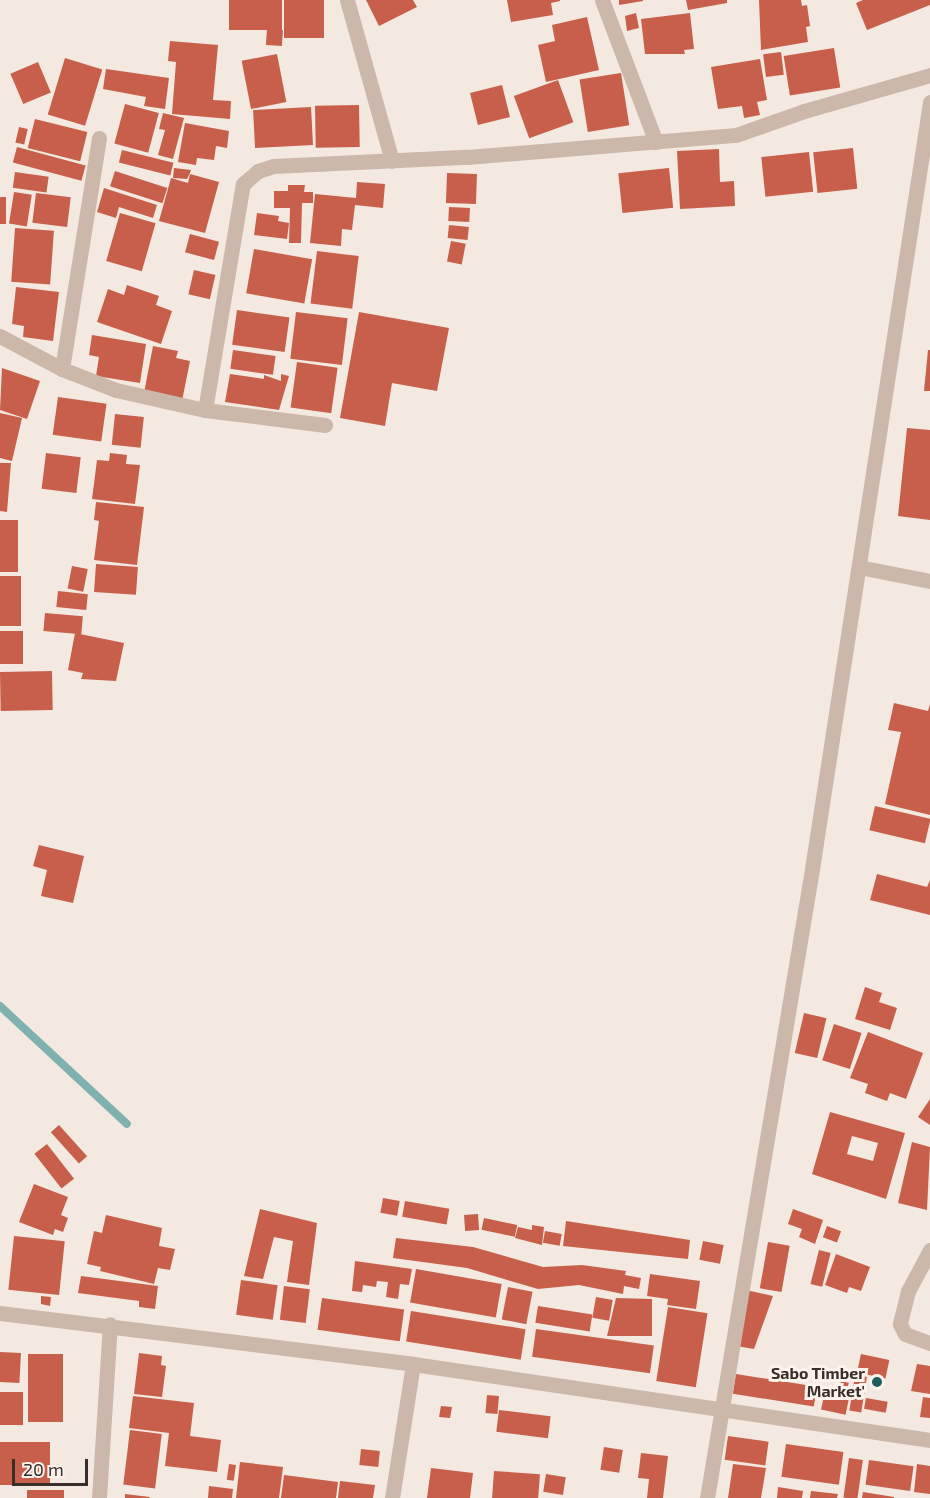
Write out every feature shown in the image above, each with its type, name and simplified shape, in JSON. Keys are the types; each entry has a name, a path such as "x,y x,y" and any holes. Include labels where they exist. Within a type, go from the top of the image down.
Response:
{"street":[{"path":"347,0 392,161"},
{"path":"602,0 656,142"},
{"path":"205,410 243,184 258,171 273,166 392,161 736,135 804,111 930,75"},
{"path":"707,1498 719,1410 859,567 930,102"},
{"path":"62,369 99,138"},
{"path":"0,336 62,369 116,390 205,410 325,425"},
{"path":"859,567 930,581"},
{"path":"930,1250 908,1291 900,1324 905,1334 930,1343"},
{"path":"0,1313 110,1324 413,1364 930,1440"},
{"path":"99,1498 110,1324"},
{"path":"392,1498 413,1364"}],"building":[{"path":"229,0 282,0 282,30 229,30"},
{"path":"284,0 324,0 324,38 284,38"},
{"path":"366,0 413,0 417,7 379,26"},
{"path":"507,0 560,1 551,3 553,15 511,22"},
{"path":"619,0 643,0 643,1 619,5"},
{"path":"686,0 727,0 727,3 688,10"},
{"path":"759,0 801,0 802,6 807,5 810,26 806,27 808,42 761,50"},
{"path":"863,0 930,0 930,5 867,30 856,3"},
{"path":"636,13 639,28 627,31 625,16"},
{"path":"690,13 694,49 684,50 685,54 645,54 641,19"},
{"path":"587,17 599,70 546,82 538,45 555,41 552,25"},
{"path":"267,29 283,30 282,46 266,45"},
{"path":"170,41 218,45 213,100 231,101 230,119 172,114 176,62 168,61"},
{"path":"834,48 840,88 790,95 784,56"},
{"path":"781,52 784,75 766,77 763,54"},
{"path":"277,54 286,102 251,109 242,61"},
{"path":"65,58 102,69 85,126 48,114"},
{"path":"760,59 767,100 757,102 760,115 744,118 742,106 718,109 711,67"},
{"path":"38,62 51,92 23,104 10,74"},
{"path":"106,69 169,78 165,109 144,106 146,97 103,89"},
{"path":"621,73 629,125 588,132 580,80"},
{"path":"558,80 573,122 529,138 514,96"},
{"path":"502,85 510,117 478,125 470,93"},
{"path":"125,104 159,113 148,153 114,144"},
{"path":"359,105 360,147 316,148 315,106"},
{"path":"311,107 313,145 255,148 253,110"},
{"path":"163,113 184,118 173,159 158,155 165,130 159,129"},
{"path":"35,119 87,132 80,161 28,148"},
{"path":"185,123 229,131 227,148 216,146 214,160 197,158 196,165 178,162"},
{"path":"19,127 28,129 24,145 15,143"},
{"path":"17,147 86,165 81,181 13,162"},
{"path":"853,148 857,189 818,193 813,152"},
{"path":"719,149 720,182 734,181 735,206 680,209 677,151"},
{"path":"122,150 173,163 170,175 119,163"},
{"path":"809,152 813,192 765,197 761,157"},
{"path":"174,168 191,170 187,179 173,178"},
{"path":"669,168 673,208 622,213 618,173"},
{"path":"115,171 167,188 162,203 110,186"},
{"path":"15,172 49,177 46,193 13,188"},
{"path":"447,173 477,174 476,204 446,203"},
{"path":"190,174 219,182 205,233 159,221 171,178 188,183"},
{"path":"357,182 385,184 383,208 355,205 352,230 342,229 341,246 310,243 315,194 356,198"},
{"path":"288,185 305,185 304,192 313,192 313,203 302,203 301,243 289,243 290,208 274,208 274,191 288,191"},
{"path":"104,188 157,205 153,218 119,207 116,218 97,212"},
{"path":"14,192 32,195 27,226 9,224"},
{"path":"36,193 71,197 67,227 32,223"},
{"path":"0,197 6,197 6,224 0,224"},
{"path":"449,207 470,208 469,222 448,221"},
{"path":"120,213 156,223 142,271 106,261"},
{"path":"257,213 279,216 278,221 289,223 287,239 254,235"},
{"path":"449,225 469,227 468,240 448,238"},
{"path":"15,228 54,231 50,285 11,282"},
{"path":"190,234 219,242 214,260 185,252"},
{"path":"451,241 466,244 462,264 447,262"},
{"path":"254,249 312,259 304,304 246,293"},
{"path":"317,251 359,256 352,309 311,304"},
{"path":"194,270 215,275 210,299 188,294"},
{"path":"127,285 159,296 156,305 172,311 161,344 97,322 108,289 124,295"},
{"path":"16,287 59,292 53,341 23,337 24,326 12,324"},
{"path":"237,310 289,317 285,352 232,345"},
{"path":"296,312 348,318 342,365 290,359"},
{"path":"359,312 449,328 437,391 392,383 385,426 340,418"},
{"path":"92,335 146,344 140,383 96,376 99,357 89,355"},
{"path":"153,346 178,351 176,358 190,361 182,401 144,393"},
{"path":"233,350 276,356 273,375 230,369"},
{"path":"928,350 930,350 930,391 924,391"},
{"path":"297,362 338,368 331,413 291,408"},
{"path":"2,368 40,381 27,419 0,410"},
{"path":"230,374 264,379 264,375 281,381 281,374 289,376 279,410 225,402"},
{"path":"58,397 107,404 101,441 53,435"},
{"path":"0,413 22,418 12,461 0,458"},
{"path":"115,414 144,417 141,448 112,445"},
{"path":"907,428 930,430 930,520 898,516"},
{"path":"46,453 81,457 76,493 42,489"},
{"path":"110,453 127,455 126,464 140,465 135,504 92,499 97,460 109,461"},
{"path":"0,463 11,463 7,512 0,511"},
{"path":"96,502 144,507 137,565 94,560 99,521 94,520"},
{"path":"0,520 18,520 18,572 0,572"},
{"path":"96,564 138,567 136,595 94,592"},
{"path":"72,566 88,569 83,592 68,589"},
{"path":"0,576 21,576 21,626 0,626"},
{"path":"58,591 88,594 86,610 56,607"},
{"path":"45,613 83,616 81,634 43,631"},
{"path":"0,631 23,631 23,664 0,664"},
{"path":"75,633 124,643 116,681 81,679 83,673 68,670"},
{"path":"52,671 53,710 1,711 0,672"},
{"path":"894,703 928,711 930,704 930,815 885,804 901,732 888,730"},
{"path":"875,806 930,819 925,843 869,830"},
{"path":"39,845 84,856 73,903 41,896 47,870 33,866"},
{"path":"877,874 927,887 930,880 930,915 870,900"},
{"path":"865,987 882,993 879,1002 897,1008 890,1030 855,1019"},
{"path":"804,1013 826,1018 817,1058 795,1053"},
{"path":"834,1024 862,1033 850,1069 822,1060"},
{"path":"868,1032 923,1053 906,1099 890,1093 887,1101 865,1093 868,1084 850,1078"},
{"path":"930,1099 930,1125 918,1117"},
{"path":"830,1112 905,1133 886,1199 812,1174","holes":["852,1136 878,1143 873,1161 847,1154"]},
{"path":"59,1125 87,1156 79,1164 51,1132"},
{"path":"912,1142 930,1147 927,1210 898,1203"},
{"path":"47,1144 74,1179 61,1189 34,1154"},
{"path":"34,1184 68,1197 61,1215 68,1218 63,1232 55,1229 53,1235 19,1222"},
{"path":"383,1198 400,1201 397,1216 380,1213"},
{"path":"405,1201 449,1209 447,1225 402,1217"},
{"path":"260,1209 317,1223 309,1285 287,1282 293,1241 274,1237 263,1279 244,1276"},
{"path":"793,1209 823,1220 815,1244 799,1237 802,1229 788,1224"},
{"path":"478,1214 479,1230 465,1231 464,1215"},
{"path":"106,1215 162,1228 159,1246 175,1249 170,1270 158,1268 154,1284 100,1271 101,1267 87,1264 94,1231 102,1233"},
{"path":"484,1218 517,1225 515,1237 482,1230"},
{"path":"566,1221 690,1240 688,1259 563,1246"},
{"path":"532,1225 544,1227 542,1245 515,1238 518,1227 532,1230"},
{"path":"827,1226 841,1231 837,1242 823,1237"},
{"path":"545,1231 562,1234 560,1246 543,1243"},
{"path":"14,1236 65,1241 59,1295 8,1290"},
{"path":"396,1238 473,1247 543,1267 582,1265 626,1271 625,1275 641,1278 639,1289 624,1286 623,1294 579,1285 538,1289 467,1268 393,1258"},
{"path":"703,1241 724,1245 720,1264 699,1260"},
{"path":"768,1242 790,1246 782,1292 760,1288"},
{"path":"819,1250 831,1253 822,1287 811,1284"},
{"path":"836,1254 870,1267 861,1291 849,1287 847,1293 825,1285"},
{"path":"355,1261 412,1269 409,1285 400,1284 398,1299 386,1297 388,1282 377,1281 376,1287 363,1285 362,1292 352,1291"},
{"path":"416,1269 502,1284 496,1318 410,1302"},
{"path":"650,1274 700,1281 696,1309 667,1305 668,1299 647,1296"},
{"path":"81,1276 158,1286 155,1309 139,1307 139,1301 78,1293"},
{"path":"241,1280 278,1285 273,1320 236,1315"},
{"path":"284,1286 310,1289 306,1323 280,1320"},
{"path":"508,1287 533,1292 526,1324 502,1319"},
{"path":"746,1290 773,1296 754,1349 736,1346"},
{"path":"41,1296 51,1297 50,1306 41,1304"},
{"path":"596,1297 613,1300 609,1321 592,1318"},
{"path":"322,1298 404,1310 400,1341 318,1330"},
{"path":"616,1298 652,1299 652,1336 607,1336"},
{"path":"538,1306 592,1315 590,1331 535,1323"},
{"path":"668,1307 708,1313 696,1387 656,1381"},
{"path":"411,1311 526,1329 521,1360 406,1342"},
{"path":"536,1329 654,1346 650,1373 532,1357"},
{"path":"0,1352 21,1353 19,1383 0,1382"},
{"path":"139,1353 162,1356 161,1365 166,1366 162,1397 134,1394"},
{"path":"28,1354 63,1354 63,1422 28,1422"},
{"path":"861,1354 889,1360 885,1379 857,1373"},
{"path":"917,1364 930,1366 930,1394 911,1391"},
{"path":"736,1374 817,1387 814,1407 733,1394"},
{"path":"855,1375 867,1377 861,1412 849,1411"},
{"path":"841,1381 849,1383 847,1392 839,1390"},
{"path":"825,1391 849,1396 846,1415 821,1410"},
{"path":"0,1392 23,1392 23,1425 0,1425"},
{"path":"487,1395 499,1396 497,1414 485,1413"},
{"path":"133,1396 194,1403 190,1436 221,1440 217,1472 165,1466 169,1433 129,1428"},
{"path":"923,1397 930,1398 930,1418 920,1417"},
{"path":"866,1398 888,1402 886,1413 864,1409"},
{"path":"441,1406 452,1407 450,1418 439,1417"},
{"path":"499,1410 551,1416 548,1438 496,1432"},
{"path":"130,1430 162,1434 155,1488 123,1485"},
{"path":"728,1436 769,1442 765,1465 725,1460"},
{"path":"0,1442 50,1442 50,1485 0,1485"},
{"path":"786,1444 843,1452 839,1485 781,1477"},
{"path":"604,1447 623,1450 619,1473 600,1470"},
{"path":"361,1449 380,1451 378,1467 359,1465"},
{"path":"641,1453 668,1456 663,1498 647,1498 649,1479 638,1478"},
{"path":"849,1458 863,1460 858,1498 843,1498"},
{"path":"869,1460 914,1466 910,1491 866,1485"},
{"path":"240,1462 283,1467 279,1498 236,1498"},
{"path":"229,1464 236,1465 234,1481 227,1480"},
{"path":"733,1464 766,1468 761,1498 728,1498"},
{"path":"917,1464 930,1466 930,1494 914,1492"},
{"path":"431,1468 473,1473 470,1498 427,1498"},
{"path":"494,1471 540,1474 538,1498 492,1498"},
{"path":"546,1474 566,1477 563,1495 543,1492"},
{"path":"284,1475 338,1482 336,1498 281,1498"},
{"path":"340,1481 375,1485 373,1498 338,1498"},
{"path":"209,1486 233,1489 232,1498 208,1498"},
{"path":"778,1487 803,1491 802,1498 777,1498"},
{"path":"27,1490 64,1490 64,1498 27,1498"},
{"path":"811,1491 838,1494 837,1498 810,1498"},
{"path":"863,1492 894,1497 894,1498 862,1498"},
{"path":"125,1494 150,1497 125,1498"}],"waterway":[{"path":"0,1006 127,1124"}],"place":[{"name":"Sabo Timber Market'","path":"877,1382"}]}
